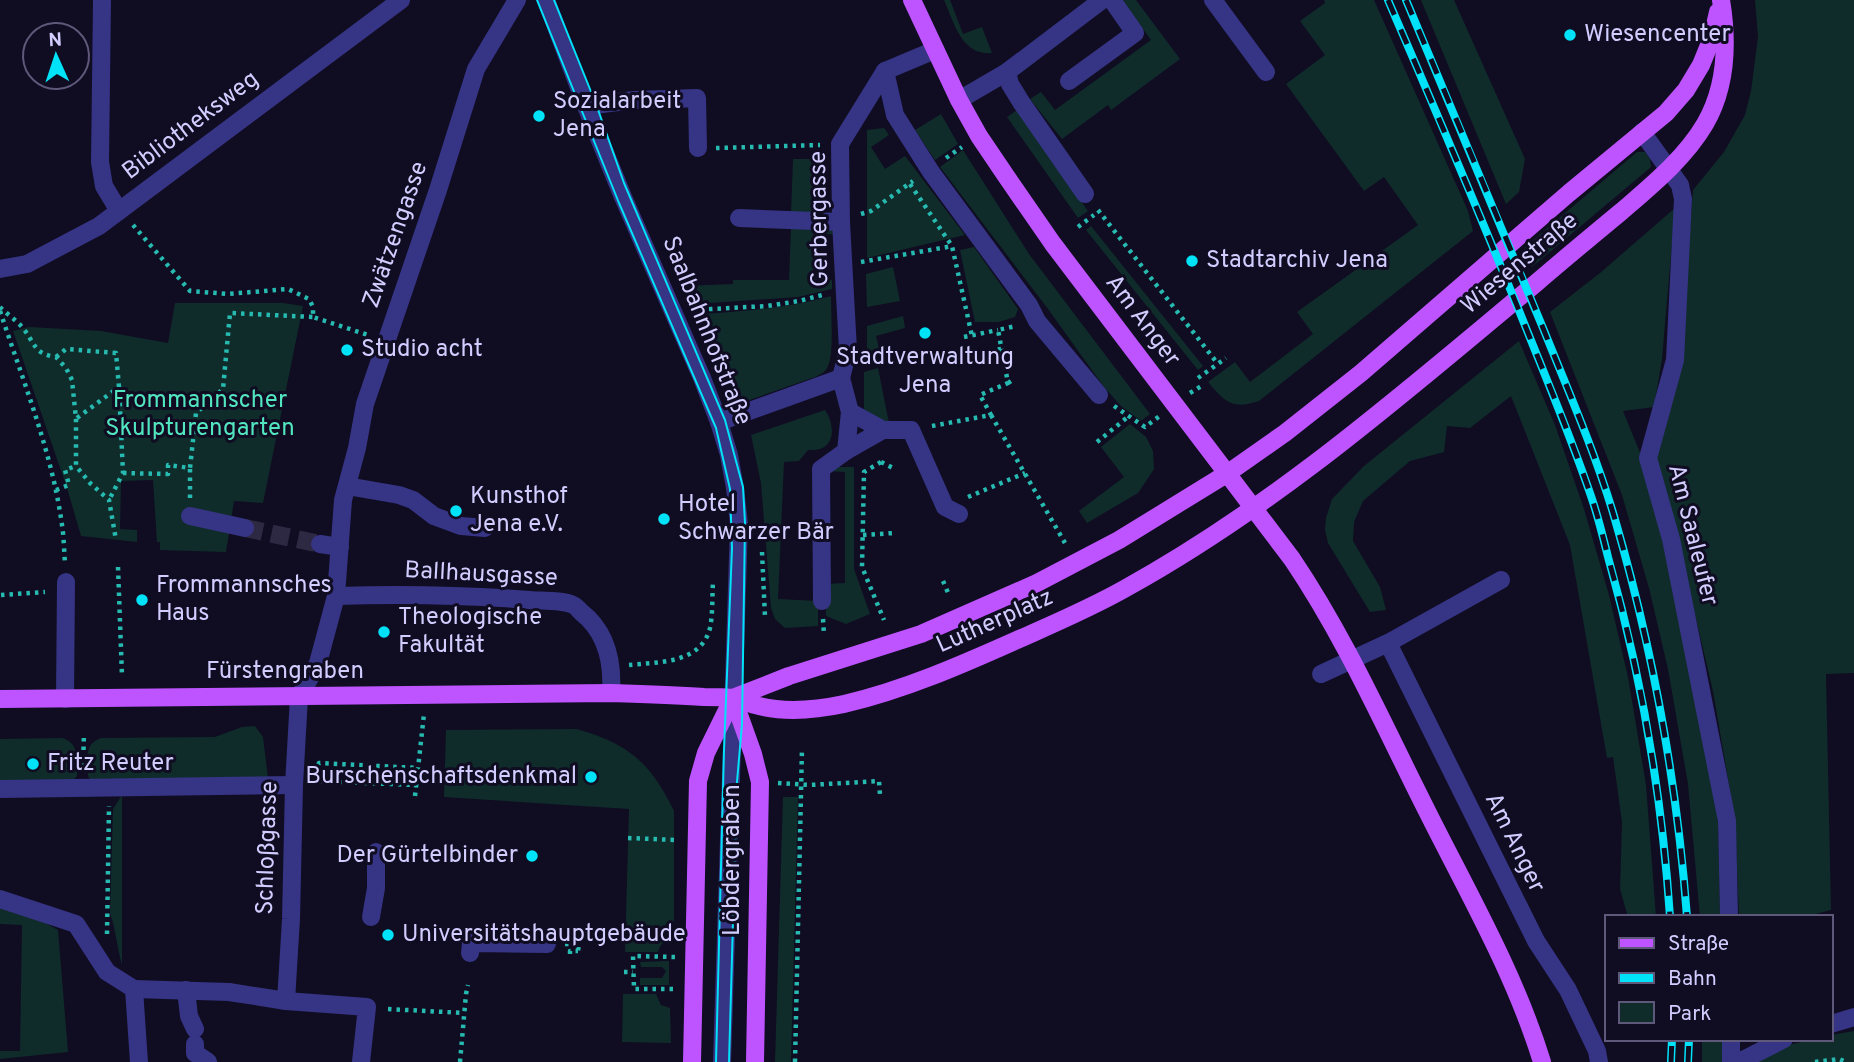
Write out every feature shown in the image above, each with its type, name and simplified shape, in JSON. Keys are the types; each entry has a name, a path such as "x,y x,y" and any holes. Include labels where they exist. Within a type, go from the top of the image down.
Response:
{"main road":[{"name":"Am Anger","path":"912,0 958,100 1030,210 1299,569 1352,659 1491,936 1542,1062"},
{"name":"Wiesenstraße","path":"1228,473 1362,373 1569,193 1666,113 1686,90 1701,65 1712,38 1720,0"},
{"name":"Wiesenstraße","path":"1255,508 1327,456 1431,371 1669,168 1705,124 1724,75 1725,21 1720,0"},
{"name":"Lutherplatz","path":"733,698 789,676 921,634 1037,583 1119,540 1228,473"},
{"name":"Lutherplatz","path":"611,693 733,698 773,709 794,710 816,709 855,701 933,676 1067,618 1124,589 1255,508"},
{"name":"Fürstengraben","path":"0,699 611,693"},
{"name":"Löbdergraben","path":"692,1062 698,781 706,753 733,698"},
{"name":"Löbdergraben","path":"733,698 760,782 755,1062"}],"street":[{"path":"102,0 100,162 104,186 119,211"},
{"name":"Bibliotheksweg","path":"0,269 27,264 99,226 401,0"},
{"name":"Zwätzengasse","path":"299,697 318,663 336,596 343,500 365,404 476,69 517,0"},
{"name":"Saalbahnhofstraße","path":"546,0 586,106 719,422 736,488 739,524 722,1062"},
{"path":"958,100 1007,72 1102,0"},
{"path":"1069,81 1135,33 1112,0"},
{"path":"1213,0 1266,72"},
{"path":"935,50 885,71 895,115 930,169 1029,305 1037,321 1099,395"},
{"name":"Gerbergasse","path":"846,451 850,412 841,378 848,350 840,144 885,71"},
{"path":"1007,72 1010,84 1021,102 1085,194"},
{"path":"586,106 634,100 697,98 698,148"},
{"name":"Am Saaleufer","path":"1642,132 1680,185 1683,199 1675,360 1648,458 1671,539 1727,821 1729,915"},
{"path":"739,218 841,222"},
{"path":"719,422 841,378"},
{"path":"850,412 883,430 911,430 952,511"},
{"path":"822,601 821,469 883,430"},
{"path":"347,486 399,495 413,500 434,516 461,526 485,528"},
{"path":"190,516 245,528"},
{"path":"320,544 340,547"},
{"path":"1321,674 1388,643 1502,580"},
{"path":"65,699 66,586"},
{"name":"Ballhausgasse","path":"336,596 401,594 572,604 593,621 605,643 612,673"},
{"name":"Am Anger","path":"1388,643 1536,941 1568,990 1597,1051 1599,1062"},
{"path":"611,693 612,673"},
{"name":"Schloßgasse","path":"286,1001 302,784 299,697"},
{"path":"0,789 302,784"},
{"path":"371,917 376,888 376,852"},
{"path":"0,899 76,924 107,972 134,989 229,992 286,1001 367,1007 361,1062"},
{"path":"470,953 471,943 547,944"},
{"path":"134,989 139,1062"},
{"path":"186,990 195,1037 195,1053 208,1062"},
{"path":"1833,1023 1854,1017"},
{"path":"1731,1041 1733,1062 1745,1059 1780,1041"}],"path":[{"path":"698,148 833,144"},
{"path":"841,222 871,211 930,169"},
{"path":"910,183 952,246 972,336"},
{"path":"1085,194 1219,364"},
{"path":"1078,227 1098,211"},
{"path":"133,225 190,292 228,294 288,289 309,299 313,307 313,317"},
{"path":"843,266 980,239"},
{"path":"675,316 699,309 767,306 799,301 845,285"},
{"path":"0,309 23,328 33,346 46,355 56,357 66,368 72,380 76,419 76,466 109,500"},
{"path":"0,309 48,457 56,490 63,528 66,586 1,595"},
{"path":"190,516 190,468 196,413 223,389 230,313 313,317 385,341"},
{"path":"964,337 1037,321"},
{"path":"998,330 1008,383"},
{"path":"56,357 66,349 116,353 123,473 109,500 116,540"},
{"path":"981,352 1001,349"},
{"path":"1198,378 1226,358"},
{"path":"1014,379 980,395 1065,543"},
{"path":"76,419 119,387"},
{"path":"1099,395 1144,427 1175,405"},
{"path":"911,430 990,415"},
{"path":"1097,442 1129,416"},
{"path":"881,462 863,472 862,567 884,620"},
{"path":"56,490 69,485 65,470 76,466"},
{"path":"123,473 168,474 168,466 190,468"},
{"path":"952,511 1025,473"},
{"path":"863,535 894,533"},
{"path":"118,567 122,676"},
{"path":"612,673 626,665 674,660 687,656 698,647 710,629 714,579"},
{"path":"943,581 949,595"},
{"path":"415,796 426,695"},
{"path":"83,733 83,788"},
{"path":"795,1062 802,748"},
{"path":"317,780 319,763 418,768"},
{"path":"302,784 317,780 416,785"},
{"path":"777,783 802,785 879,781 880,795"},
{"path":"92,949 107,934 109,788"},
{"path":"628,838 678,840"},
{"path":"570,954 570,951 578,951"},
{"path":"676,957 634,957 634,989 676,989"},
{"path":"624,972 634,972"},
{"path":"797,983 805,983"},
{"path":"460,1062 468,985"},
{"path":"367,1007 464,1013"},
{"path":"1815,1062 1839,1059 1846,1062"}],"green space":[{"path":"944,0 950,0 963,34 982,27 992,53 982,53 966,44"},
{"path":"1124,0 1136,0 1180,59 1111,110 1108,105 1062,139 1030,99 1041,92 1055,110 1151,40"},
{"path":"1324,0 1374,0 1468,211 1473,231 1259,401 1235,404 1219,395 1208,382 1235,362 1250,382 1313,334 1297,312 1418,225 1384,177 1364,191 1286,84 1325,55 1300,21 1325,3"},
{"path":"1421,0 1454,0 1525,159 1519,192 1506,204"},
{"path":"1755,0 1854,0 1854,673 1826,674 1831,910 1812,915 1739,915 1735,820 1713,691 1677,538 1654,458 1680,361 1693,190 1724,152 1745,115 1758,37"},
{"path":"1017,110 1088,211 1078,218 1007,117"},
{"path":"941,114 958,144 935,160 915,130"},
{"path":"884,128 889,135 871,147 885,169 905,156 965,235 867,258 867,130"},
{"path":"963,150 1029,254 1150,414 1141,421 1121,406 1104,387 940,167"},
{"path":"1637,152 1645,152 1651,167 1532,267 1524,248"},
{"path":"793,159 814,159 812,214 791,213"},
{"path":"1675,208 1662,359 1654,407 1623,411 1643,460 1666,540 1697,694 1718,822 1720,915 1700,915 1688,784 1668,669 1649,588 1622,495 1550,312"},
{"path":"1091,226 1203,366 1198,370 1086,230"},
{"path":"791,227 832,229 833,234 814,234 814,279 832,280 832,289 798,297 696,304 683,286 733,284 733,280 789,280"},
{"path":"974,247 1018,309 1015,317 999,322 975,322 960,250"},
{"path":"893,267 900,301 867,307 866,274"},
{"path":"831,296 831,353 826,370 815,377 738,404 702,314 783,306"},
{"name":"Frommannscher Skulpturengarten","path":"175,303 283,303 303,306 263,503 234,501 226,552 160,550 160,542 157,542 153,480 121,481 120,529 137,530 137,542 81,536 13,331 29,327 101,331 168,343"},
{"path":"903,316 905,328 876,336 881,356 867,360 867,326"},
{"path":"1519,341 1555,425 1584,509 1609,595 1628,677 1646,785 1656,915 1627,915 1620,889 1622,822 1613,757 1607,758 1570,545 1511,396 1470,428 1447,426 1444,452 1410,461 1363,501 1354,522 1353,541 1380,587 1386,610 1370,612 1328,543 1325,530 1332,499 1364,466"},
{"path":"878,368 889,423 864,411 864,372"},
{"path":"825,410 832,431 829,442 820,449 808,450 799,461 784,462 778,599 818,601 818,626 785,628 775,619 771,608 761,483 751,435"},
{"path":"1130,424 1146,437 1153,451 1154,469 1138,493 1087,523 1079,511 1124,477 1101,447"},
{"path":"831,467 854,467 854,569 870,614 846,624 826,616 826,584 845,583 845,472 827,471"},
{"path":"255,726 263,737 268,778 90,779 88,776 89,748 101,738 215,737 242,727"},
{"path":"576,729 610,741 636,757 656,780 674,811 674,940 663,943 658,952 625,952 629,809 444,797 446,730"},
{"path":"62,738 75,748 77,776 73,780 0,785 0,739"},
{"path":"122,795 122,965 110,913 113,809"},
{"path":"783,797 798,797 791,1062 775,1062"},
{"path":"0,907 24,911 58,930 68,1052 0,1059 0,1051 20,1051 22,925 0,924"},
{"path":"669,961 669,985 640,985 640,978 662,978 666,971 662,967 641,967 640,962"},
{"path":"623,994 656,994 661,1005 670,1008 671,1043 622,1042"},
{"path":"1854,1031 1854,1062 1751,1062 1789,1045 1806,1041 1833,1041 1833,1035"},
{"path":"1702,1041 1722,1041 1722,1062 1702,1062"}],"tunnel":[{"path":"245,528 320,544"}],"tram line":[{"path":"537,0 619,203 716,428 730,489 732,548 716,1062"},
{"path":"554,0 624,183 725,420 743,487 745,523 742,724 737,782 729,1062"}],"railway":[{"path":"1388,0 1520,313 1596,511 1640,690 1656,780 1670,915"},
{"path":"1406,0 1571,398 1614,516 1640,614 1661,714 1677,815 1687,915"},
{"path":"1671,1062 1672,1041"},
{"path":"1688,1062 1689,1041"}],"place":[{"name":"Wiesencenter","path":"1570,35"},
{"name":"Sozialarbeit Jena","path":"539,116"},
{"name":"Stadtarchiv Jena","path":"1192,261"},
{"name":"Stadtverwaltung Jena","path":"925,333"},
{"name":"Studio acht","path":"347,350"},
{"name":"Kunsthof Jena e.V.","path":"456,511"},
{"name":"Hotel Schwarzer Bär","path":"664,519"},
{"name":"Frommannsches Haus","path":"142,600"},
{"name":"Theologische Fakultät","path":"384,632"},
{"name":"Fritz Reuter","path":"33,764"},
{"name":"Burschenschaftsdenkmal","path":"591,777"},
{"name":"Der Gürtelbinder","path":"532,856"},
{"name":"Universitätshauptgebäude","path":"388,935"}]}
